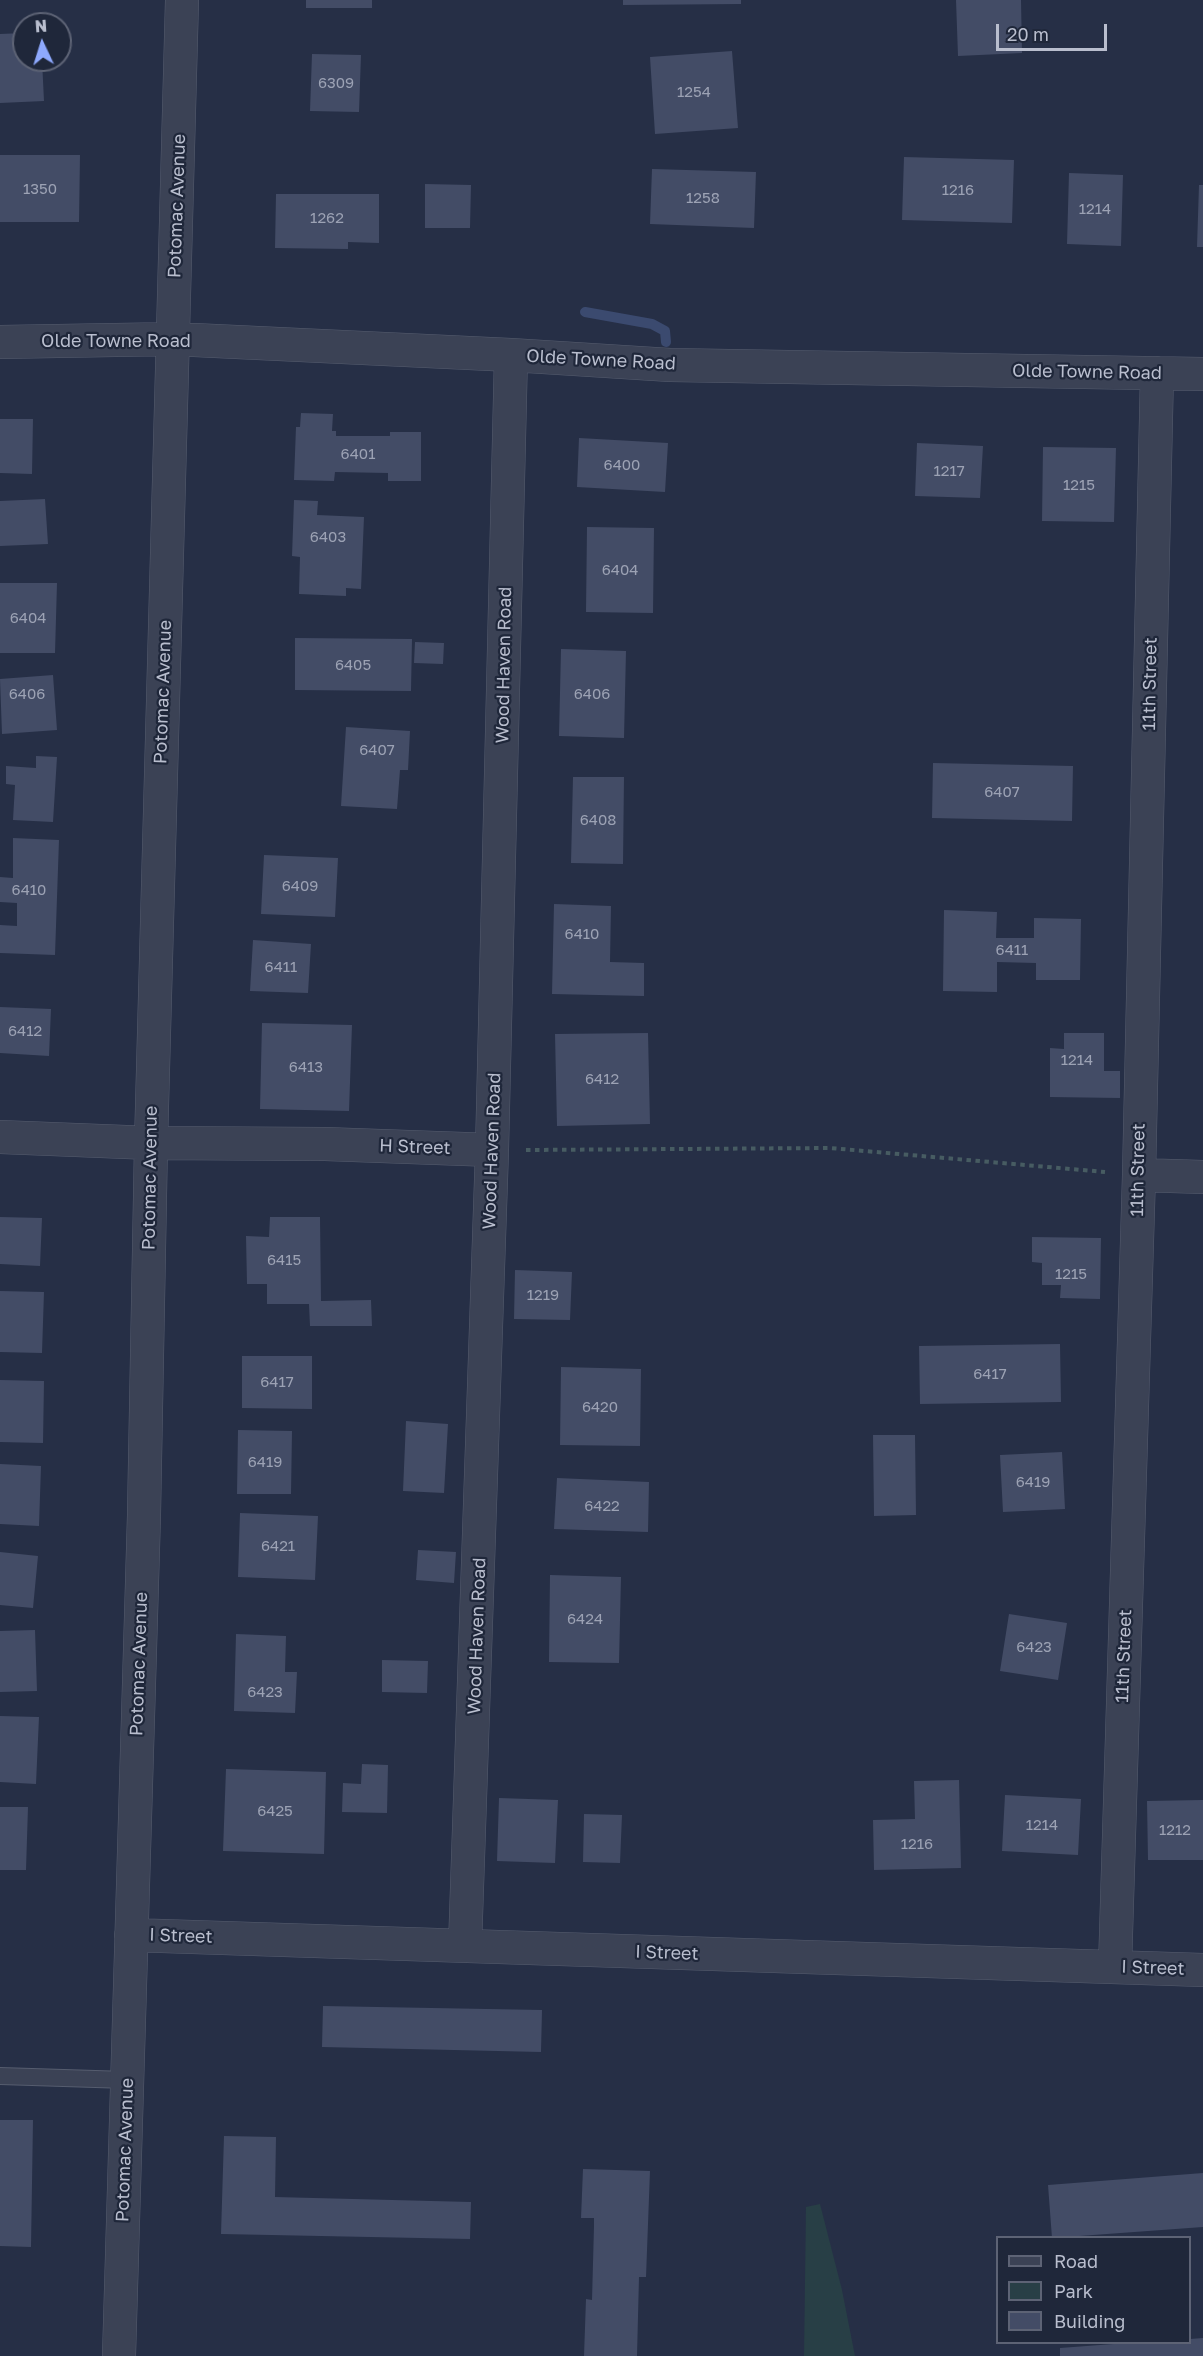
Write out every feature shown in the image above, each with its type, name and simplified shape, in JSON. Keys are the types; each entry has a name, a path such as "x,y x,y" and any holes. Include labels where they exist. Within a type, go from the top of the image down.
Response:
{"street":[{"name":"Potomac Avenue","path":"119,2356 144,1515 150,1143 182,0"},
{"name":"Olde Towne Road","path":"0,342 173,339 670,365 1203,374"},
{"name":"Wood Haven Road","path":"465,1946 492,1150 511,355"},
{"name":"11th Street","path":"1115,1966 1138,1175 1157,373"},
{"name":"H Street","path":"0,1137 150,1143 325,1144 492,1150"},
{"path":"1138,1175 1203,1177"},
{"name":"I Street","path":"131,1935 1203,1970"}],"lane":[{"path":"0,2076 127,2080"}],"path":[{"path":"492,1150 831,1148 1138,1175"}],"green space":[{"path":"820,2204 842,2290 855,2356 804,2356 806,2207"}],"building":[{"path":"306,0 372,0 372,8 306,8"},
{"path":"623,0 741,0 741,4 623,5"},
{"path":"956,0 1021,0 1022,53 958,56"},
{"path":"0,34 12,34 12,72 43,72 44,101 0,103"},
{"path":"732,51 738,128 655,134 650,57"},
{"path":"312,54 361,55 359,112 310,111"},
{"path":"0,155 80,155 79,222 0,222"},
{"path":"904,157 1014,160 1012,223 902,220"},
{"path":"652,169 756,172 754,228 650,224"},
{"path":"1069,173 1123,175 1121,246 1067,244"},
{"path":"425,184 471,185 470,228 425,228"},
{"path":"1199,185 1203,185 1203,247 1197,247"},
{"path":"276,194 379,194 379,243 348,242 348,249 275,248"},
{"path":"301,413 333,414 332,431 336,431 336,436 390,436 390,432 421,432 421,481 388,481 388,473 335,472 334,481 294,480 296,427 300,427"},
{"path":"0,419 33,419 32,474 0,473"},
{"path":"579,438 668,443 665,492 577,487"},
{"path":"917,443 983,446 980,498 915,496"},
{"path":"1043,447 1116,448 1114,522 1042,521"},
{"path":"45,499 48,544 0,546 0,501"},
{"path":"294,500 318,501 317,515 364,517 361,589 346,588 346,596 299,594 300,557 292,556"},
{"path":"587,527 654,528 653,613 586,612"},
{"path":"0,583 57,583 55,653 0,653"},
{"path":"295,638 412,639 411,691 295,690"},
{"path":"415,642 444,643 443,664 414,663"},
{"path":"561,649 626,651 624,738 559,736"},
{"path":"53,675 57,730 2,734 0,679"},
{"path":"346,727 410,731 408,770 400,770 397,809 341,806"},
{"path":"36,756 57,757 53,822 13,820 15,785 6,784 6,766 36,768"},
{"path":"933,763 1073,766 1072,821 932,818"},
{"path":"573,777 624,777 623,864 571,863"},
{"path":"13,838 59,840 55,955 0,953 0,925 17,926 17,903 0,902 0,877 13,878"},
{"path":"264,855 338,858 335,917 261,914"},
{"path":"554,904 611,906 610,962 644,963 644,996 552,994"},
{"path":"944,910 997,912 996,938 1034,938 1034,918 1081,919 1080,980 1036,980 1036,963 997,962 997,992 943,991"},
{"path":"253,940 311,944 308,993 250,991"},
{"path":"0,1007 51,1009 49,1056 0,1053"},
{"path":"262,1023 352,1025 349,1111 260,1109"},
{"path":"648,1033 650,1124 557,1126 555,1034"},
{"path":"1064,1033 1104,1033 1104,1071 1120,1071 1120,1098 1050,1097 1050,1048 1064,1049"},
{"path":"0,1217 42,1218 40,1266 0,1264"},
{"path":"270,1217 320,1217 321,1301 371,1300 372,1326 310,1326 309,1304 267,1304 267,1284 247,1284 246,1236 269,1237"},
{"path":"1032,1237 1101,1238 1100,1299 1060,1298 1061,1285 1042,1285 1042,1263 1032,1262"},
{"path":"515,1270 572,1272 570,1320 514,1319"},
{"path":"0,1291 44,1292 42,1353 0,1352"},
{"path":"1060,1344 1061,1402 920,1404 919,1346"},
{"path":"242,1356 312,1356 312,1409 242,1408"},
{"path":"561,1367 641,1369 640,1446 560,1445"},
{"path":"0,1380 44,1381 43,1443 0,1442"},
{"path":"406,1421 448,1424 444,1493 403,1491"},
{"path":"238,1430 292,1431 291,1494 237,1494"},
{"path":"873,1435 915,1435 916,1515 874,1516"},
{"path":"1062,1452 1065,1509 1003,1512 1000,1455"},
{"path":"0,1464 41,1466 39,1526 0,1524"},
{"path":"557,1478 649,1482 648,1532 554,1529"},
{"path":"240,1513 318,1516 315,1580 238,1577"},
{"path":"418,1550 456,1552 454,1583 416,1580"},
{"path":"0,1552 38,1556 33,1608 0,1605"},
{"path":"550,1575 621,1577 619,1663 549,1662"},
{"path":"1009,1614 1067,1623 1058,1680 1000,1671"},
{"path":"35,1630 37,1691 0,1692 0,1631"},
{"path":"236,1634 286,1636 285,1672 297,1672 295,1713 234,1711"},
{"path":"382,1660 428,1661 427,1693 382,1692"},
{"path":"0,1716 39,1717 36,1784 0,1782"},
{"path":"362,1764 388,1765 387,1813 342,1812 343,1783 361,1784"},
{"path":"226,1769 326,1772 324,1854 223,1851"},
{"path":"959,1780 961,1868 874,1870 873,1820 915,1819 914,1781"},
{"path":"1005,1795 1081,1799 1078,1855 1002,1851"},
{"path":"499,1798 558,1800 555,1863 497,1861"},
{"path":"1203,1800 1203,1860 1148,1860 1147,1801"},
{"path":"0,1807 28,1807 26,1870 0,1870"},
{"path":"584,1814 622,1815 620,1863 583,1862"},
{"path":"323,2006 542,2010 541,2052 322,2047"},
{"path":"0,2120 33,2120 31,2247 0,2246"},
{"path":"224,2136 276,2137 275,2197 471,2202 470,2239 221,2234"},
{"path":"583,2169 650,2171 646,2277 639,2277 637,2356 584,2356 586,2299 592,2300 594,2218 581,2218"},
{"path":"1203,2173 1203,2227 1052,2236 1048,2185"},
{"path":"1203,2338 1203,2356 1060,2356 1060,2348 1113,2344 1191,2344 1191,2339"}],"waterway":[{"path":"585,312 652,324 665,331 666,342"}]}
